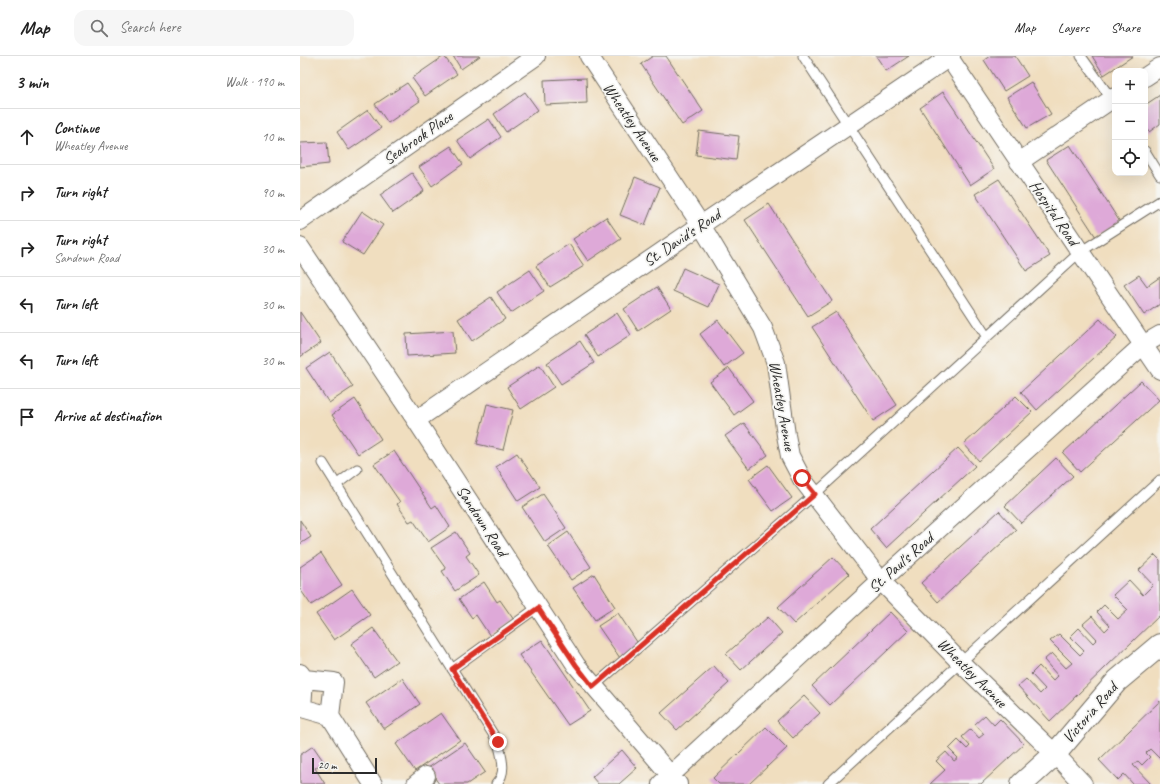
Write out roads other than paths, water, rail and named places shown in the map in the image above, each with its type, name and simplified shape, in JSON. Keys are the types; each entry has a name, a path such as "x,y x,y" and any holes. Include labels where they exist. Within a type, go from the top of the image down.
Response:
{"street":[{"name":"Seabrook Place","path":"300,221 536,56"},
{"name":"Wheatley Avenue","path":"589,56 701,225 763,328 776,363 790,456 802,478 881,581 961,663 1055,754 1083,784"},
{"name":"St. David's Road","path":"416,420 949,56"},
{"name":"Hospital Road","path":"949,56 1160,370"},
{"path":"1148,75 1160,67"},
{"path":"1020,162 1112,101"},
{"name":"Sandown Road","path":"300,247 416,420 576,665 670,781"},
{"name":"St. Paul's Road","path":"670,781 881,581 1143,345 1160,335"},
{"name":"Victoria Road","path":"1022,784 1055,754 1117,681 1160,644"},
{"path":"330,716 302,708 302,676 334,682 330,716 373,784"}],"lane":[{"path":"803,56 987,337"},
{"path":"1081,56 1112,97"},
{"path":"1148,156 1160,175"},
{"path":"593,687 815,494 1080,252 1160,201"},
{"path":"323,463 498,742 504,765 500,780 496,784"},
{"path":"336,485 357,469"},
{"path":"828,784 1160,480"},
{"path":"452,669 538,608"}]}
